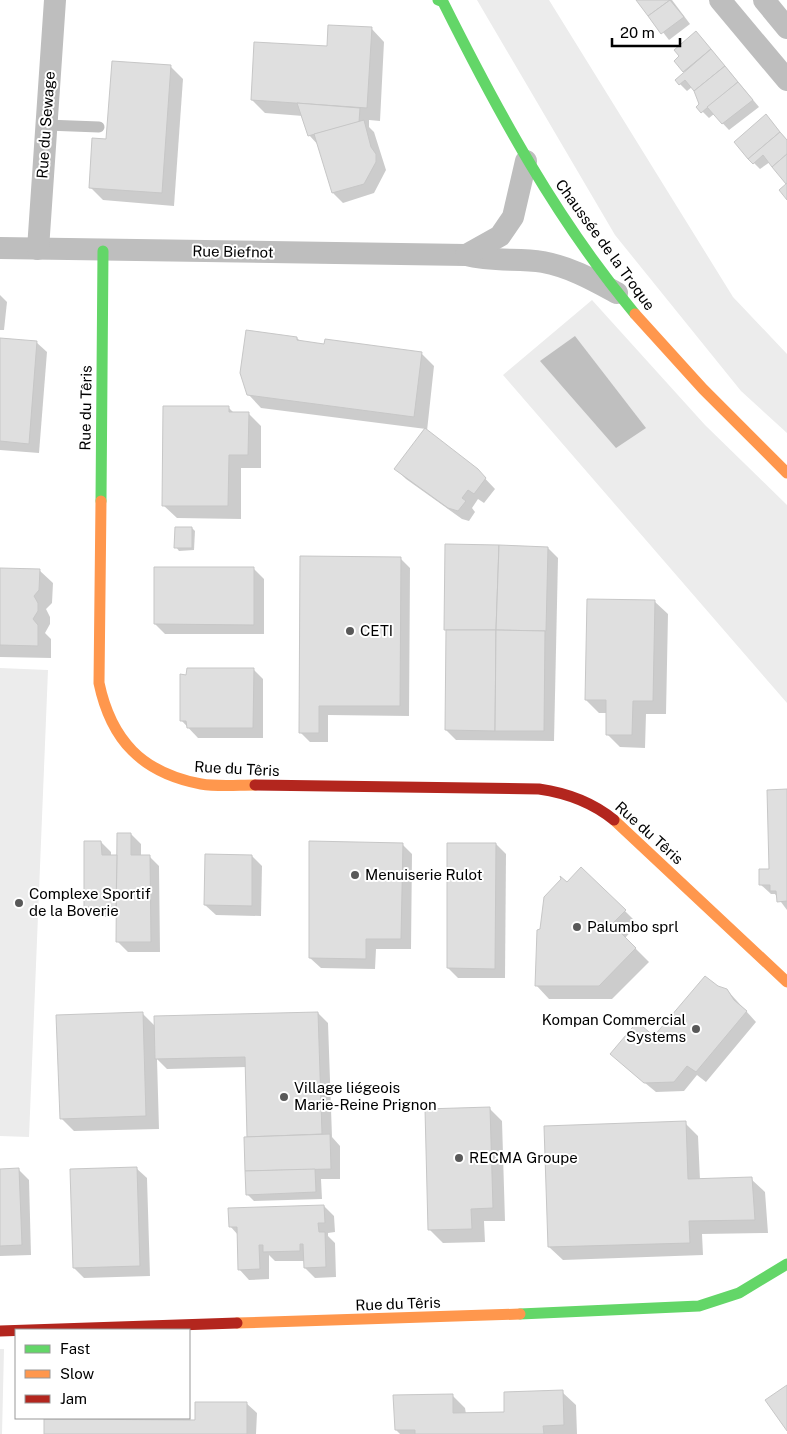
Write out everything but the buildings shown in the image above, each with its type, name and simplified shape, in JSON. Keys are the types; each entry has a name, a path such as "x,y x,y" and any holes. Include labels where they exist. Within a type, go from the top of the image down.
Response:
{"street":[{"name":"Rue du Sewage","path":"38,249 55,0"},
{"path":"720,0 787,80"},
{"path":"764,0 787,28"},
{"name":"Chaussée de la Troque","path":"442,1 486,89 526,161 577,238 657,341 717,405 787,473"},
{"name":"Rue Biefnot","path":"466,255 500,236 510,222 518,205 526,161"},
{"name":"Rue Biefnot","path":"0,248 466,255 482,259 553,264 586,276 621,295"},
{"name":"Rue du Têris","path":"103,251 99,682 106,714 128,746 142,760 156,769 178,779 202,784 539,789 577,797 606,813 621,826 787,982"},
{"name":"Rue du Têris","path":"60,1329 685,1308 706,1306 743,1293 787,1264"},
{"name":"Rue du Têris","path":"0,1331 15,1330"}],"lane":[{"path":"46,125 99,127"}],"shaded area":[{"path":"477,0 549,0 733,297 787,354 787,433 741,391 615,235"},
{"path":"592,300 705,425 787,505 787,703 503,375"},
{"path":"575,336 646,428 616,448 540,361"},
{"name":"Complexe Sportif de la Boverie","path":"0,668 48,670 29,1137 0,1136"},
{"path":"0,1349 4,1349 2,1434 0,1434"}],"traffic: fast":[{"path":"438,0 443,2 507,124 554,203 579,241 635,314"},
{"path":"101,501 103,251"},
{"path":"520,1314 699,1306 739,1293 787,1264"}],"traffic: slow":[{"path":"635,314 703,389 787,473"},
{"path":"101,501 99,683 104,703 112,721 132,751 162,772 201,784 221,786 255,785"},
{"path":"614,820 787,982"},
{"path":"237,1323 520,1314"}],"traffic: jam":[{"path":"255,785 539,789 579,799 597,808 614,820"},
{"path":"59,1329 237,1323"},
{"path":"0,1331 15,1330"}],"place":[{"name":"CETI","path":"350,631"},
{"name":"Menuiserie Rulot","path":"355,875"},
{"name":"Complexe Sportif de la Boverie","path":"19,903"},
{"name":"Palumbo sprl","path":"577,927"},
{"name":"Kompan Commercial Systems","path":"696,1029"},
{"name":"Village liégeois Marie-Reine Prignon","path":"284,1097"},
{"name":"RECMA Groupe","path":"459,1158"}]}
